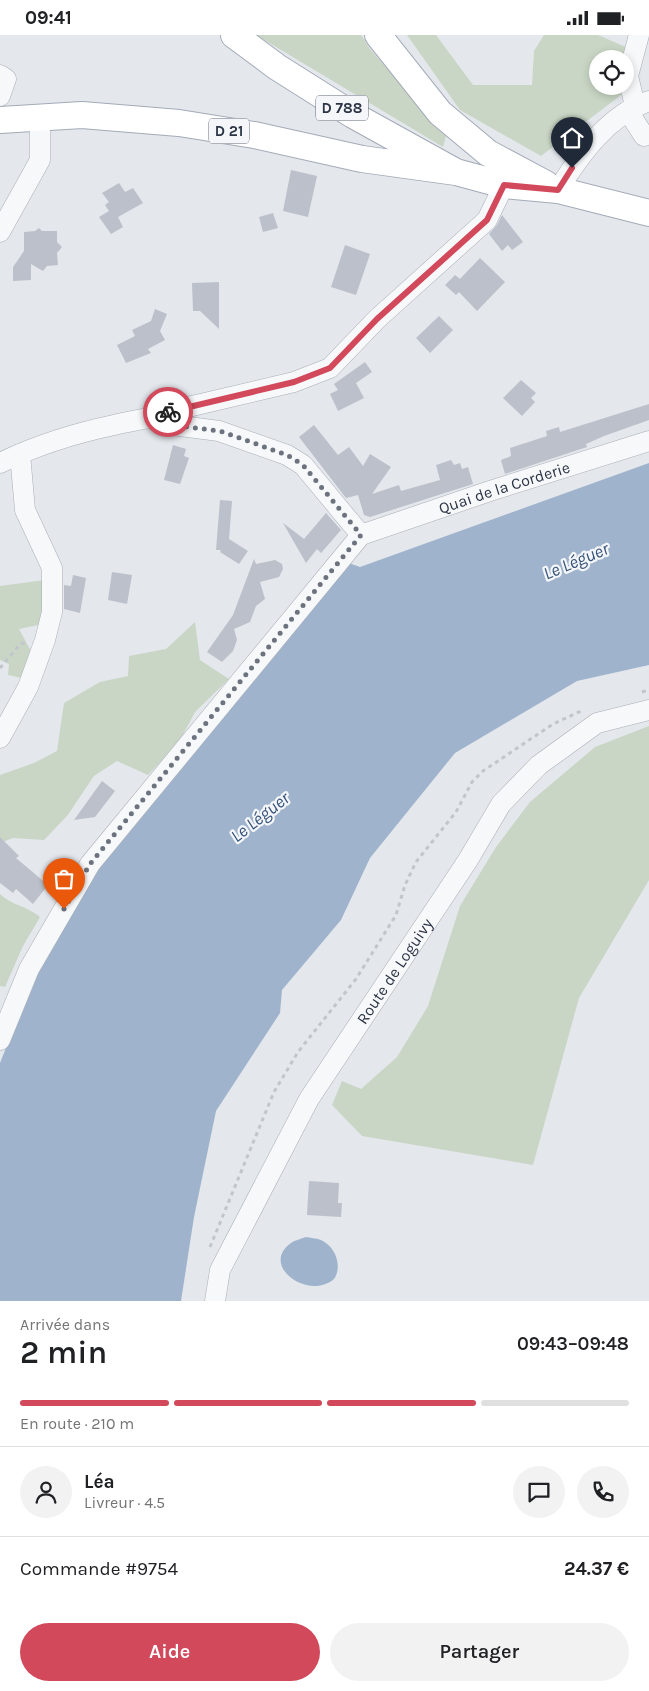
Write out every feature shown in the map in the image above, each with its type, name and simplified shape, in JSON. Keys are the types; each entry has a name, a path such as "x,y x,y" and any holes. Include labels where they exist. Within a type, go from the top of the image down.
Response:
{"main road":[{"name":"D 788","path":"234,35 277,67 353,115 456,171 504,185 558,190 649,213"},
{"path":"378,35 440,113 488,153 558,190"},
{"name":"D 21","path":"0,120 82,115 179,123 254,135 362,159 456,171"}],"street":[{"path":"638,35 628,76 644,136"},
{"path":"558,190 572,168 608,126 637,106"},
{"path":"0,232 40,160 40,118"},
{"path":"0,463 20,453 113,425 160,416 171,411 294,382 330,368 377,319 487,220 504,185"},
{"path":"0,1040 29,969 90,864 361,535 303,465 287,455 220,431 172,425 160,416"},
{"name":"Quai de la Corderie","path":"361,535 490,491 649,441"},
{"path":"0,738 28,687 45,640 52,612 52,568 25,510 20,453"},
{"name":"Route de Loguivy","path":"215,1301 220,1270 309,1099 468,860 501,804 539,765 597,723 649,710"}],"path":[{"path":"0,668 20,644"}],"green space":[{"path":"256,35 361,35 370,49 446,136 443,147"},
{"path":"407,35 436,35 473,85 532,85 534,51 544,35 598,35 628,48 627,50 589,50 589,95 621,95 541,156 460,110"},
{"path":"45,580 43,624 19,629 32,653 22,678 8,675 9,664 0,660 0,586"},
{"path":"195,622 200,660 229,679 195,712 179,742 148,775 117,761 94,776 67,816 44,840 13,838 0,843 0,775 34,763 57,751 64,703 100,682 128,676 129,656 166,649"},
{"path":"649,726 649,880 579,998 533,1165 362,1136 332,1105 342,1081 361,1089 397,1057 428,1006 460,906 496,847 530,802 595,747"},
{"path":"0,894 40,917 23,946 5,987 0,986"}],"water":[{"name":"Le Léguer","path":"649,463 649,665 577,681 455,753 370,858 341,920 282,990 280,1013 216,1111 194,1217 181,1301 0,1301 0,1063 33,979 74,900 126,832 346,562 360,567"},
{"path":"306,1237 319,1239 326,1243 336,1257 338,1263 337,1274 334,1279 324,1285 312,1286 301,1283 291,1278 284,1270 281,1261 283,1252 291,1243"}],"building":[{"path":"291,170 317,176 308,217 283,211"},
{"path":"119,183 125,192 133,188 143,203 118,217 123,227 111,234 99,217 109,211 105,205 109,202 102,193"},
{"path":"273,213 278,228 263,232 259,217"},
{"path":"502,215 523,242 512,250 508,245 502,251 489,234 497,225"},
{"path":"39,228 42,231 57,231 57,242 62,247 57,253 58,265 47,266 43,271 31,264 31,280 13,281 13,267 24,251 24,232 35,231"},
{"path":"345,245 370,254 356,295 331,287"},
{"path":"480,258 505,282 477,311 459,292 456,295 445,285 455,275 460,279"},
{"path":"219,282 219,329 200,311 193,311 192,283"},
{"path":"155,309 167,314 160,331 165,340 148,349 151,353 126,363 117,345 135,336 132,330 151,321"},
{"path":"439,316 453,330 430,353 416,338"},
{"path":"365,362 372,372 356,383 364,398 338,411 330,394 338,390 334,384"},
{"path":"521,380 536,393 531,398 535,402 522,416 503,398"},
{"path":"649,404 649,420 604,436 586,444 587,447 505,474 501,460 511,456 510,448 547,436 546,431 559,427 560,432"},
{"path":"314,425 338,455 349,447 363,466 370,454 391,467 372,494 399,485 401,491 440,480 436,465 451,460 454,465 460,463 462,469 468,467 473,484 370,517 364,515 358,495 346,498 299,437"},
{"path":"173,445 186,449 184,456 189,458 180,484 164,480"},
{"path":"220,500 232,501 229,539 248,551 239,564 220,552 221,550 216,550"},
{"path":"326,513 341,530 321,553 317,549 306,563 283,523 304,539"},
{"path":"254,559 256,564 275,560 282,564 283,569 279,577 260,582 265,599 256,606 250,622 234,629 237,640 233,651 222,662 207,652 233,615"},
{"path":"112,572 132,575 127,604 108,600"},
{"path":"73,575 86,578 80,613 64,609 64,585 71,586"},
{"path":"102,781 115,791 95,817 74,820"},
{"path":"0,837 19,856 16,858 48,885 33,904 16,889 13,893 0,883"},
{"path":"309,1181 339,1183 338,1203 342,1203 341,1217 307,1215"}],"way so far":[{"path":"64,909 90,864 361,535 303,465 287,455 220,431 172,425 160,416 168,412"}],"route":[{"path":"168,412 294,382 330,368 377,319 487,220 500,198 504,185 558,190 572,168"}]}
